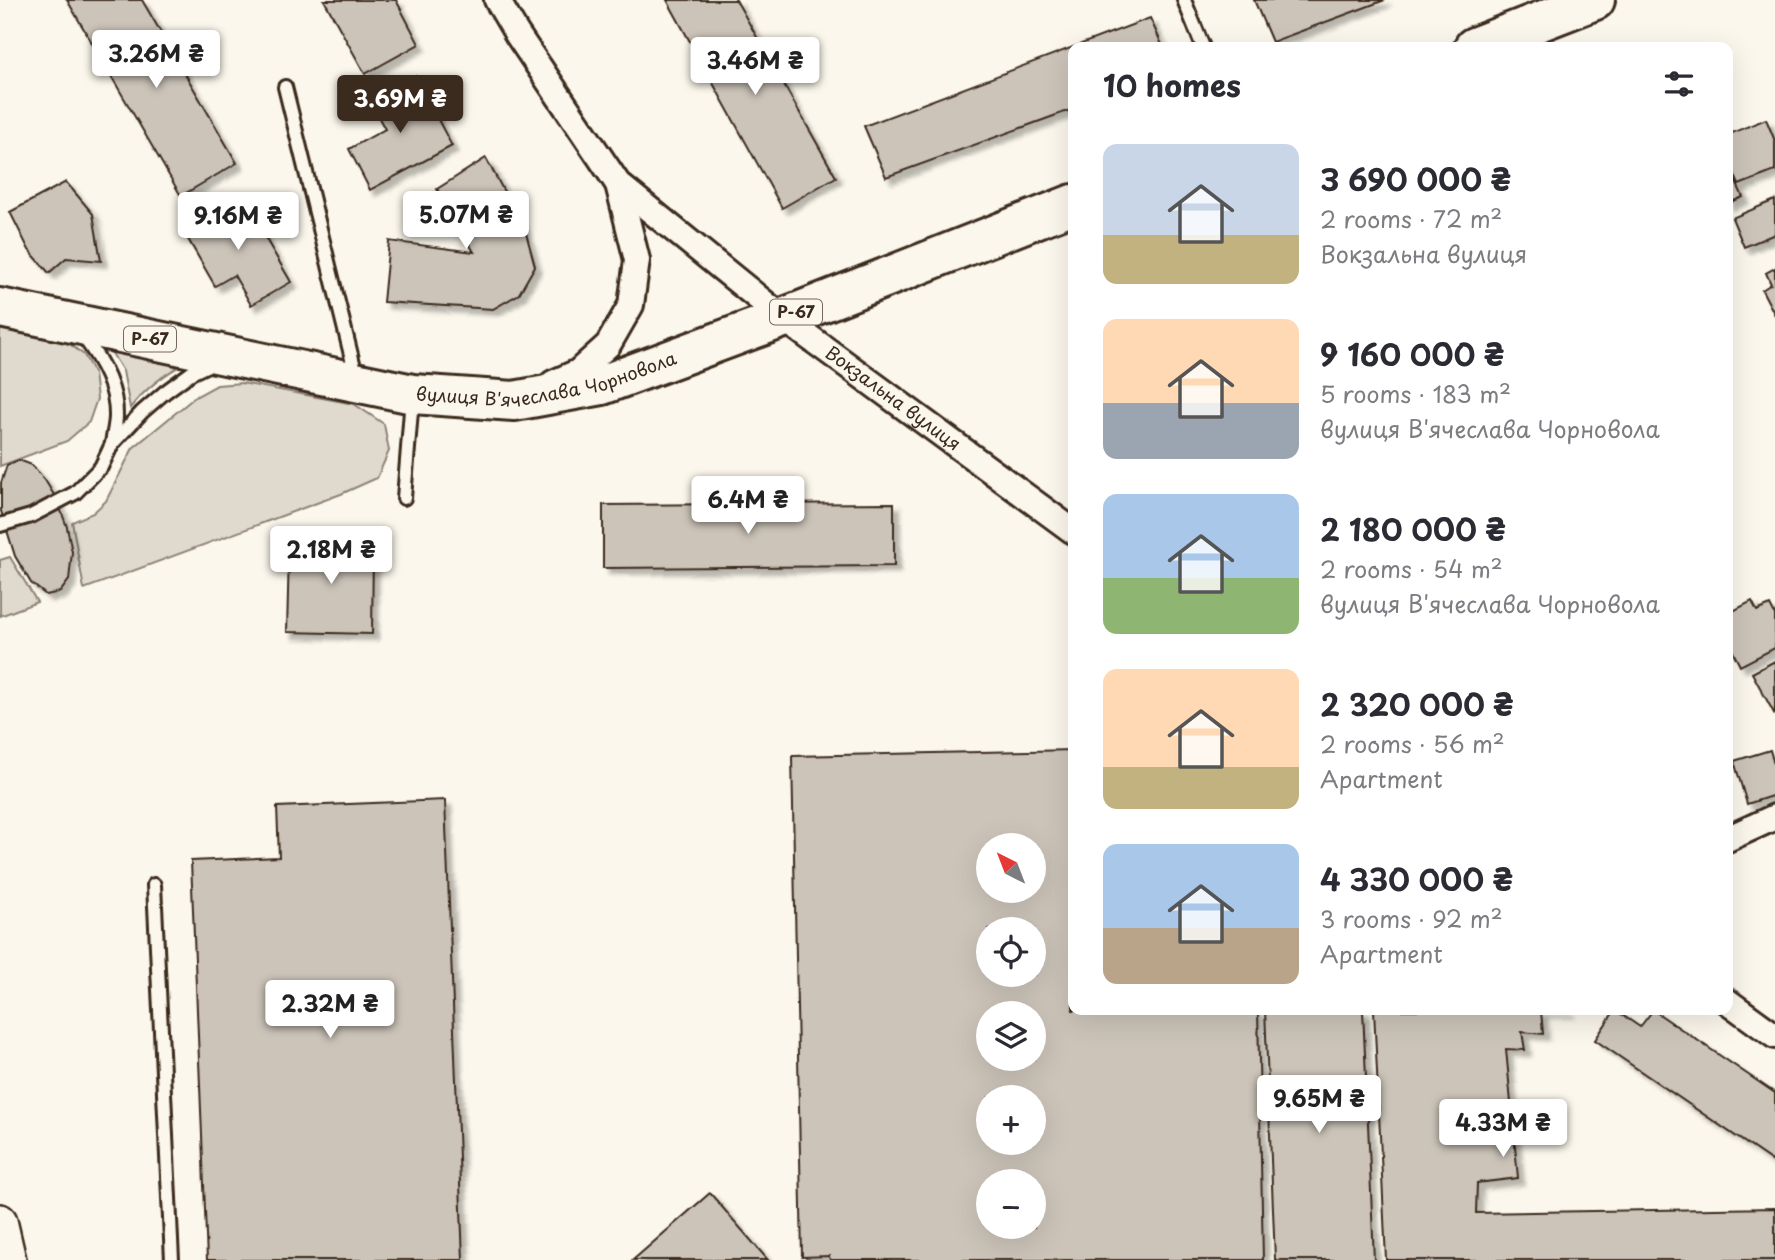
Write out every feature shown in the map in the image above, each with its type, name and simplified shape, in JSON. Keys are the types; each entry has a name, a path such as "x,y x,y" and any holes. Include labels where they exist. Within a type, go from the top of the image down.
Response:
{"main road":[{"path":"1487,42 1595,0"},
{"name":"вулиця В'ячеслава Чорновола","path":"0,308 413,394 514,401 602,385 783,318 1068,206"},
{"path":"0,1221 9,1260"}],"street":[{"name":"Вокзальна вулиця","path":"497,0 618,184 783,318 1068,527"},
{"name":"Вокзальна вулиця","path":"514,401 578,372 608,345 631,304 637,260 618,184"},
{"path":"1733,836 1775,817"},
{"path":"1733,1004 1775,1036"}],"lane":[{"path":"1184,0 1201,42"},
{"path":"285,87 357,383"},
{"path":"0,525 31,516 75,494 101,467 112,444 116,417 115,397 104,366 71,322"},
{"path":"112,444 165,392 191,373 228,355"},
{"path":"404,498 413,394"},
{"path":"154,885 172,1260"}],"shaded area":[{"path":"0,329 67,342 84,355 94,373 97,399 89,422 67,441 0,466"},
{"path":"108,347 187,362 156,382 130,408 123,371"},
{"path":"242,383 354,404 384,424 389,451 377,478 341,494 84,589 72,522 93,513 106,501 133,448 195,397 217,385"},
{"path":"10,557 37,602 0,616 0,560"}],"building":[{"path":"67,0 142,0 237,163 181,196"},
{"path":"324,0 396,0 419,44 365,74"},
{"path":"667,0 736,0 836,177 782,208"},
{"path":"1254,0 1385,0 1272,42"},
{"path":"1150,18 1161,42 1086,42"},
{"path":"1068,49 1068,111 886,177 864,126"},
{"path":"415,76 452,146 370,190 349,149 385,129 369,100"},
{"path":"1766,119 1775,141 1775,171 1739,185 1733,171 1733,133"},
{"path":"486,158 526,233 535,266 519,294 493,309 383,302 389,241 474,252 437,189"},
{"path":"1733,176 1743,197 1733,201"},
{"path":"66,182 93,214 101,261 66,258 49,273 29,250 10,212"},
{"path":"242,198 291,282 251,305 234,275 215,286 184,232"},
{"path":"1775,200 1775,234 1744,247 1733,218"},
{"path":"1775,268 1775,315 1762,290 1771,284 1766,273"},
{"path":"19,460 32,465 45,480 57,500 67,527 72,552 69,580 60,592 46,595 31,583 15,556 1,511 1,483 7,465"},
{"path":"894,503 894,566 603,568 603,505"},
{"path":"313,531 359,532 359,552 373,552 372,634 287,632 289,552 312,552"},
{"path":"1752,601 1757,611 1770,605 1775,615 1775,648 1740,666 1733,652 1733,611"},
{"path":"1775,661 1775,715 1752,673"},
{"path":"1068,750 1068,1015 1258,1015 1263,1260 830,1260 829,1256 802,1257 792,756"},
{"path":"1770,750 1775,768 1775,795 1747,804 1734,761"},
{"path":"445,800 463,1260 207,1260 191,861 279,857 277,807"},
{"path":"1265,1015 1363,1015 1374,1260 1275,1260"},
{"path":"1374,1015 1541,1015 1543,1034 1522,1032 1525,1050 1506,1049 1518,1178 1477,1183 1476,1213 1775,1208 1775,1260 1386,1260"},
{"path":"1612,1015 1622,1015 1640,1027 1649,1015 1660,1015 1775,1093 1775,1163 1595,1040"},
{"path":"710,1193 768,1260 633,1260"}]}
